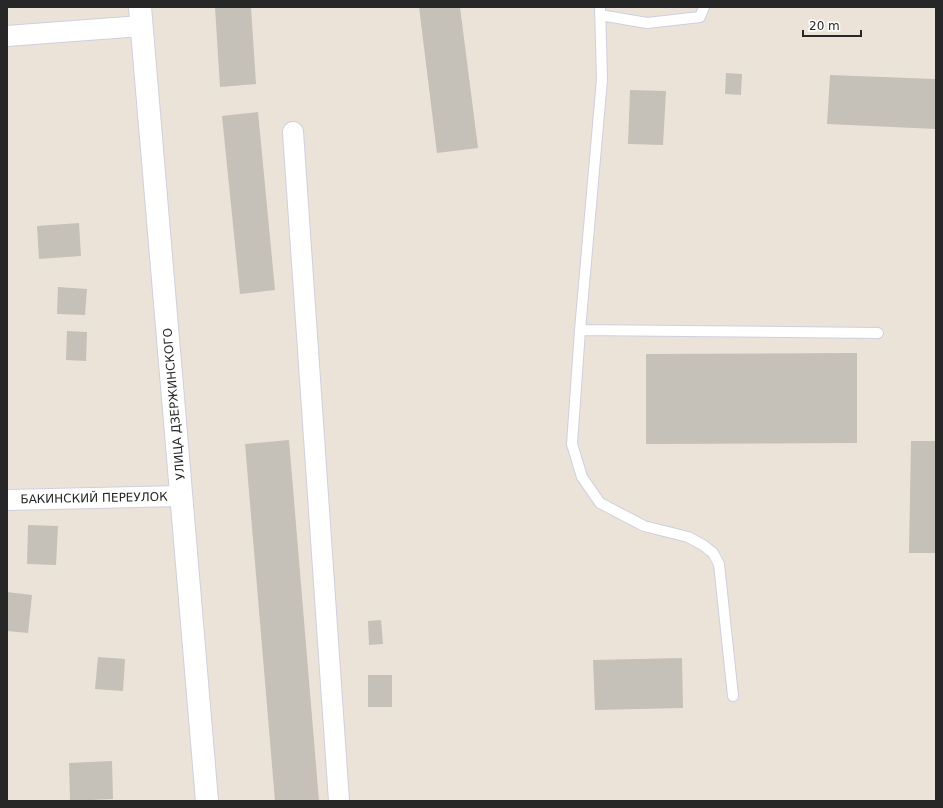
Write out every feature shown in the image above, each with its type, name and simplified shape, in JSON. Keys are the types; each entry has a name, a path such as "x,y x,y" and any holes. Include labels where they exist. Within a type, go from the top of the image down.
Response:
{"main road":[{"name":"УЛИЦА ДЗЕРЖИНСКОГО","path":"141,16 207,801"}],"street":[{"path":"7,36 141,16"},
{"path":"293,132 339,801"},
{"name":"БАКИНСКИЙ ПЕРЕУЛОК","path":"7,500 181,496"}],"lane":[{"path":"704,7 700,17 646,22 600,11 602,79 580,330 572,444 582,477 600,503 644,526 688,537 703,545 712,553 719,564 733,696"},
{"path":"580,330 878,333"}],"building":[{"path":"215,7 251,7 256,84 220,87"},
{"path":"419,7 460,7 478,148 437,153"},
{"path":"726,73 742,74 741,95 725,94"},
{"path":"830,75 936,79 936,129 827,124"},
{"path":"630,90 666,91 663,145 628,144"},
{"path":"258,112 275,290 240,294 222,116"},
{"path":"79,223 81,256 39,259 37,226"},
{"path":"58,287 87,289 85,315 57,314"},
{"path":"67,331 87,332 86,361 66,360"},
{"path":"857,353 857,443 646,444 646,354"},
{"path":"289,440 319,801 275,801 245,444"},
{"path":"911,441 936,441 936,553 909,553"},
{"path":"28,525 58,526 56,565 27,564"},
{"path":"7,592 32,595 28,633 7,631"},
{"path":"381,620 383,644 369,645 368,621"},
{"path":"98,657 125,659 123,691 95,689"},
{"path":"682,658 683,708 595,710 593,660"},
{"path":"368,675 392,675 392,707 368,707"},
{"path":"112,761 113,799 70,801 69,763"}]}
